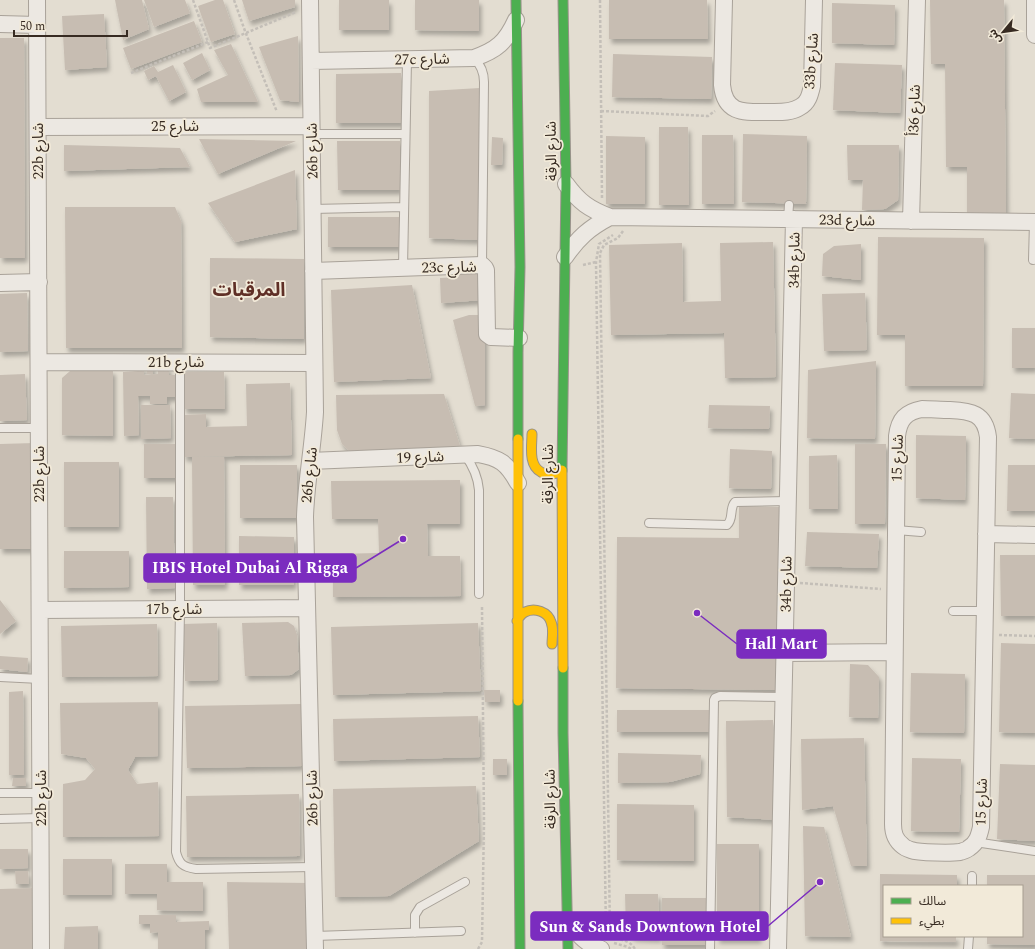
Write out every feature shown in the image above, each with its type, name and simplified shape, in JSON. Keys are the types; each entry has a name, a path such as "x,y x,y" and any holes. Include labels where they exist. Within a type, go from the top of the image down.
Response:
{"street":[{"name":"22b شارع","path":"37,0 41,949"},
{"name":"شارع الرقة","path":"516,0 520,267 516,622 519,931 516,947"},
{"name":"شارع الرقة","path":"563,0 566,184 562,470 563,734 568,949"},
{"path":"724,0 722,85 723,94 727,102"},
{"name":"33b شارع","path":"727,102 733,108 741,112 785,112 800,107 806,102 812,86 814,0"},
{"name":"شارع 36أ","path":"911,221 917,0"},
{"path":"1035,0 1035,35"},
{"name":"26b شارع","path":"310,3 315,412 305,517 315,943"},
{"name":"27c شارع","path":"311,61 474,58 488,53 500,45 510,33 516,20"},
{"path":"0,24 37,25"},
{"name":"شارع 25","path":"38,126 282,126 311,130"},
{"name":"23d شارع","path":"566,184 584,205 597,212 791,214 911,221 1034,222"},
{"path":"565,258 584,234 612,213"},
{"name":"34b شارع","path":"778,949 788,501 791,214"},
{"name":"23c شارع","path":"313,271 482,265 486,270 487,334 491,337 518,345"},
{"path":"0,284 39,282"},
{"path":"518,345 528,369"},
{"name":"21b شارع","path":"39,362 314,363"},
{"name":"شارع 15","path":"922,409 963,410 978,416 984,422 988,437 986,534 981,827 975,842 969,848 962,851 912,851 897,841 893,824 897,436 898,428 907,414 914,410 922,409"},
{"path":"532,426 532,457 533,464 537,470 542,474 549,475 556,474 562,470"},
{"name":"شارع 19","path":"310,461 478,454 491,456 502,462 512,471 518,483"},
{"path":"986,534 1035,535"},
{"name":"17b شارع","path":"40,610 307,608"},
{"path":"516,622 521,614 528,610 536,609 544,612 550,618 552,626 552,649"},
{"path":"785,653 894,652"},
{"path":"554,710 563,734"},
{"path":"567,919 575,931 585,941 601,949"}],"lane":[{"path":"474,58 479,63 484,75 482,265"},
{"path":"403,268 407,60"},
{"path":"311,130 405,134"},
{"path":"312,209 404,207"},
{"path":"1033,260 1034,222"},
{"path":"180,362 180,609 176,852 178,859 182,864 189,868 196,869 313,866"},
{"path":"0,428 39,428"},
{"path":"465,455 475,472 480,490 479,594"},
{"path":"649,523 727,525 730,522 732,506 735,502 788,501"},
{"path":"896,530 921,532"},
{"path":"953,611 985,611"},
{"path":"0,677 40,679"},
{"path":"710,949 714,700 717,696 784,697"},
{"path":"0,793 41,793"},
{"path":"0,819 41,818"},
{"path":"975,842 1035,851"},
{"path":"972,876 972,885"},
{"path":"415,933 415,915 420,907 465,882"},
{"path":"315,943 415,933 461,931"},
{"path":"968,949 969,937"}],"path":[{"path":"193,0 210,48 310,3"},
{"path":"234,0 245,33 282,126"},
{"path":"600,0 601,111 612,213 618,231 599,244 596,262 605,933 608,939 614,943 631,949"},
{"path":"131,73 208,42"},
{"path":"601,111 708,116 727,102"},
{"path":"612,213 623,232 618,238 604,244 600,253 610,932 618,939 629,942 635,949"},
{"path":"786,582 895,590"},
{"path":"478,949 482,942 484,822 482,607"},
{"path":"984,635 1035,636"}],"building":[{"path":"115,0 142,0 149,29 123,40"},
{"path":"144,0 185,0 190,13 154,27"},
{"path":"215,0 223,0 235,34 211,42 198,6"},
{"path":"242,0 295,0 295,7 249,21"},
{"path":"339,0 389,0 389,30 339,30"},
{"path":"415,0 479,0 479,31 415,30"},
{"path":"609,0 707,0 708,39 609,39"},
{"path":"930,0 1004,0 1006,216 967,217 967,167 946,167 945,64 931,64"},
{"path":"832,3 895,5 894,45 832,43"},
{"path":"104,14 107,67 65,70 62,16"},
{"path":"194,21 202,42 131,69 123,48"},
{"path":"298,36 299,102 280,100 259,47"},
{"path":"0,38 24,38 25,258 0,258"},
{"path":"231,44 258,102 201,102 197,89 228,75 214,50"},
{"path":"202,53 210,70 192,80 183,63"},
{"path":"613,54 712,57 711,99 612,97"},
{"path":"835,63 902,65 900,113 833,110"},
{"path":"173,65 186,92 169,101 156,76 148,80 144,71 154,66 158,72"},
{"path":"401,73 402,123 336,123 336,74"},
{"path":"480,88 479,240 429,238 429,91"},
{"path":"659,127 688,127 689,205 659,205"},
{"path":"743,134 807,136 806,204 742,202"},
{"path":"702,135 733,135 734,204 702,204"},
{"path":"606,136 645,137 645,204 606,204"},
{"path":"492,137 503,138 502,165 491,165"},
{"path":"199,139 296,141 218,174"},
{"path":"337,141 400,141 400,190 338,190"},
{"path":"64,145 180,148 190,167 64,171"},
{"path":"847,145 899,145 898,200 885,209 862,210 863,180 848,180"},
{"path":"295,170 297,229 235,242 208,203"},
{"path":"65,207 175,207 181,221 182,348 66,348"},
{"path":"328,217 399,217 400,247 328,247"},
{"path":"878,237 984,238 983,386 905,386 905,335 877,335"},
{"path":"773,242 776,377 725,378 724,333 611,335 609,245 682,243 683,302 721,301 720,243"},
{"path":"861,244 861,280 822,276 823,254 834,246"},
{"path":"210,258 304,259 304,339 210,337"},
{"path":"481,271 483,300 441,303 440,278 459,277 459,272"},
{"path":"412,285 431,378 334,382 331,290"},
{"path":"27,293 28,351 0,352 0,294"},
{"path":"865,293 867,350 824,351 822,294"},
{"path":"469,315 485,315 485,405 475,406 453,320"},
{"path":"1012,328 1035,328 1035,368 1012,368"},
{"path":"876,361 875,439 807,438 808,370"},
{"path":"147,365 153,365 153,374 147,374"},
{"path":"138,367 144,367 144,375 158,374 158,368 169,367 169,375 178,375 178,397 167,397 167,404 150,404 150,396 138,396 139,435 124,436 123,372 138,371"},
{"path":"113,370 113,436 62,435 62,378 70,371"},
{"path":"183,372 224,372 225,409 184,409"},
{"path":"25,374 27,420 0,421 0,375"},
{"path":"290,383 292,455 184,457 183,415 206,414 206,427 247,426 246,384"},
{"path":"1011,393 1035,394 1035,439 1009,438"},
{"path":"444,394 461,449 350,452 342,444 337,430 336,395"},
{"path":"141,405 170,405 171,438 141,439"},
{"path":"709,405 770,406 769,429 708,428"},
{"path":"916,435 966,436 965,500 916,498"},
{"path":"35,443 36,549 0,549 0,444"},
{"path":"144,444 178,444 178,478 144,478"},
{"path":"855,444 886,444 885,524 855,524"},
{"path":"730,449 772,451 771,489 729,488"},
{"path":"837,455 838,509 809,509 809,456"},
{"path":"192,457 224,457 225,585 193,585"},
{"path":"64,462 119,462 119,527 64,527"},
{"path":"240,465 297,465 297,518 240,518"},
{"path":"1008,465 1035,465 1035,511 1007,511"},
{"path":"460,480 460,524 427,524 428,556 460,556 461,596 333,597 333,554 379,553 378,519 332,519 331,481"},
{"path":"146,497 173,497 175,588 147,589"},
{"path":"739,506 780,507 778,690 616,688 617,537 739,538"},
{"path":"807,532 879,534 877,568 805,566"},
{"path":"239,536 294,537 294,585 239,585"},
{"path":"64,551 129,551 129,587 64,588"},
{"path":"1000,555 1035,555 1035,616 1001,616"},
{"path":"0,600 16,621 0,634"},
{"path":"288,622 294,626 297,635 299,669 291,675 245,676 242,623"},
{"path":"217,623 218,680 185,681 183,624"},
{"path":"478,623 481,691 333,695 331,627"},
{"path":"157,624 158,676 62,677 61,626"},
{"path":"1001,643 1035,644 1035,733 999,732"},
{"path":"0,656 28,658 27,672 0,669"},
{"path":"850,664 868,665 879,677 878,718 849,717"},
{"path":"911,673 965,674 964,733 910,732"},
{"path":"484,690 500,690 500,702 485,702"},
{"path":"23,691 24,775 9,775 9,692"},
{"path":"158,702 158,756 135,757 128,770 137,784 158,782 159,836 63,837 63,784 85,780 95,769 86,758 61,754 60,703"},
{"path":"301,704 302,766 187,768 185,706"},
{"path":"617,710 709,710 709,732 617,732"},
{"path":"478,716 480,757 334,761 333,719"},
{"path":"773,720 776,820 727,817 726,721"},
{"path":"864,738 867,866 851,866 833,806 802,810 801,739"},
{"path":"618,753 701,755 700,774 670,782 618,783"},
{"path":"912,758 961,759 959,832 911,831"},
{"path":"493,759 507,759 507,775 493,775"},
{"path":"1000,764 1035,765 1035,841 997,839"},
{"path":"13,778 26,778 26,786 12,786"},
{"path":"476,786 479,841 389,896 335,897 333,789"},
{"path":"299,794 300,856 187,857 186,796"},
{"path":"617,804 694,805 694,861 617,860"},
{"path":"803,826 824,827 851,937 805,936"},
{"path":"717,844 759,844 759,939 717,939"},
{"path":"0,849 28,849 28,868 0,869"},
{"path":"63,859 112,859 112,895 63,895"},
{"path":"125,864 167,864 167,882 203,882 203,911 157,910 157,894 125,894"},
{"path":"15,871 28,871 29,884 16,884"},
{"path":"880,874 957,875 957,885 883,885 883,937 956,937 956,942 880,941"},
{"path":"987,875 1035,875 1035,945 987,944 987,937 1023,937 1023,885 987,885"},
{"path":"227,882 310,883 308,949 229,949"},
{"path":"35,888 36,949 0,949 0,889"},
{"path":"625,894 658,894 659,938 634,937 629,934 626,929"},
{"path":"662,898 709,898 708,945 662,945"},
{"path":"139,915 176,915 176,922 209,921 209,930 205,930 205,949 158,949 158,932 150,933 150,924 139,924"},
{"path":"98,926 98,949 64,949 65,927"}],"traffic: fast":[{"path":"516,0 520,267 518,439"},
{"path":"562,471 566,184 563,0"},
{"path":"563,668 568,949"},
{"path":"518,701 520,949"}],"traffic: slow":[{"path":"532,434 532,460 537,469 544,474 549,475 562,470"},
{"path":"518,439 518,701"},
{"path":"562,471 563,668"},
{"path":"517,621 525,612 533,610 541,611 549,618 552,625 552,644"}],"place":[{"name":"IBIS Hotel Dubai Al Rigga","path":"403,539"},
{"name":"Hall Mart","path":"697,613"},
{"name":"Sun & Sands Downtown Hotel","path":"820,882"}],"district":[{"name":"المرقبات","path":"249,289"}]}
